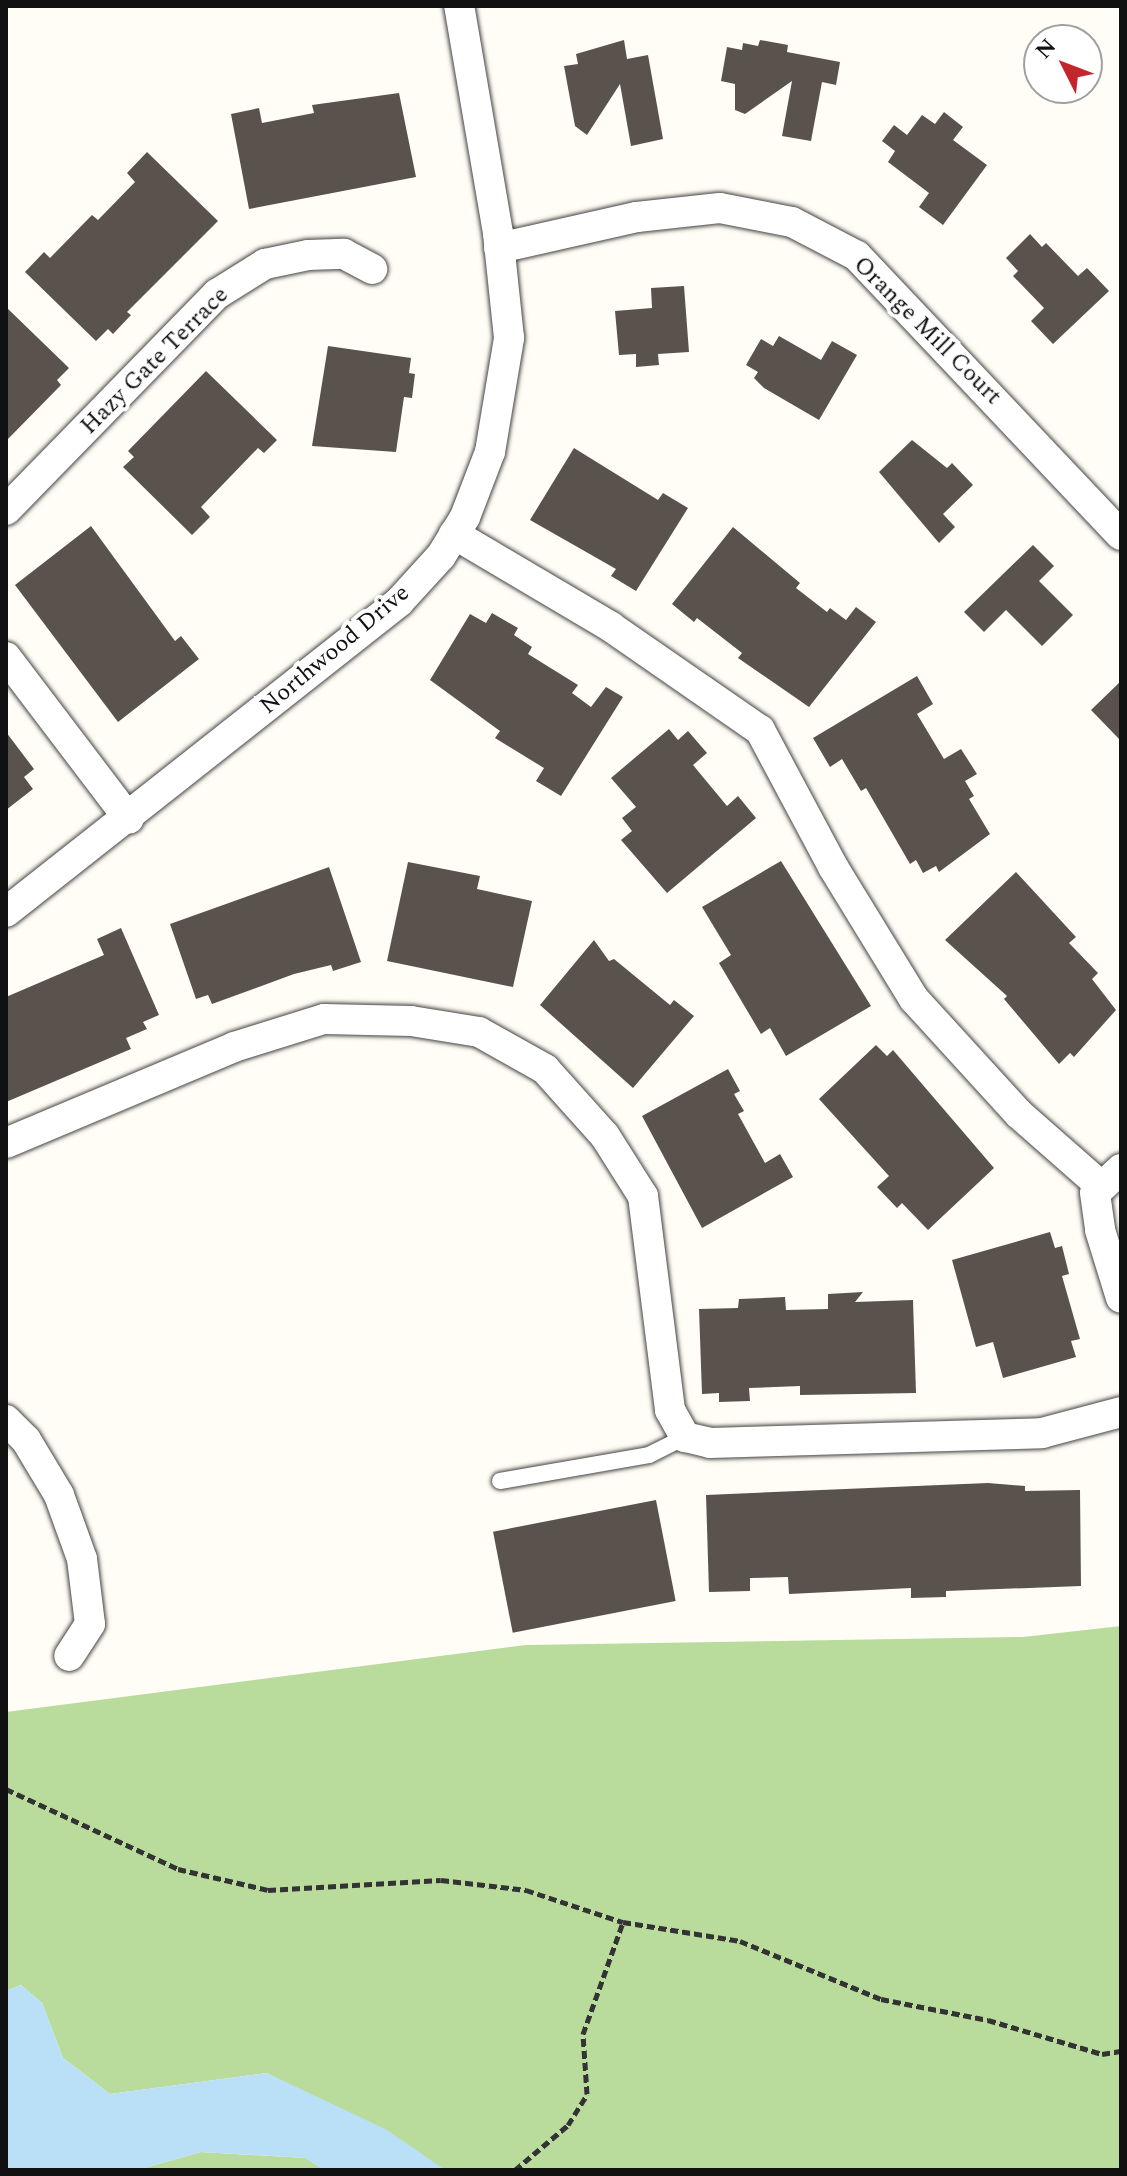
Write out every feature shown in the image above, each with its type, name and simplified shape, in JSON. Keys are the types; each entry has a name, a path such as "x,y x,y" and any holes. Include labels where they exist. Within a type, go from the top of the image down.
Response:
{"street":[{"name":"Northwood Drive","path":"6,912 129,819 399,602 454,534 490,452 509,338 499,248 459,6"},
{"name":"Orange Mill Court","path":"499,248 637,217 720,208 792,222 857,256 1121,535"},
{"name":"Hazy Gate Terrace","path":"6,510 217,294 265,264 308,255 344,254 372,269"},
{"path":"454,534 611,627 760,730 833,867 914,999 1019,1114 1111,1178 1095,1193 1100,1230 1121,1298"},
{"path":"6,657 129,819"},
{"path":"6,1143 234,1047 324,1019 411,1021 479,1032 545,1069 605,1136 643,1196 670,1410 685,1437 710,1443 1042,1433 1121,1412"},
{"path":"6,1420 26,1440 59,1495 82,1559 90,1624 69,1656"}],"lane":[{"path":"500,1481 649,1455 685,1437"}],"path":[{"path":"6,1789 74,1816 178,1869 268,1890 441,1880 526,1890 623,1922 740,1941 881,1999 988,2020 1102,2054 1121,2051"},
{"path":"515,2170 568,2125 587,2094 583,2034 623,1922"}],"green space":[{"path":"1121,1626 1121,2170 445,2170 267,2073 110,2094 63,2058 42,2003 21,1985 6,1991 6,1712 526,1645 1023,1637"},
{"path":"201,2152 306,2158 324,2170 137,2170"}],"water":[{"path":"21,1985 42,2003 63,2058 110,2094 267,2073 387,2130 445,2170 324,2170 305,2158 201,2152 137,2170 6,2170 6,1991"}],"building":[{"path":"624,40 627,59 648,55 663,139 631,146 620,84 587,135 575,126 564,66 578,64 576,54"},
{"path":"760,40 788,45 787,52 840,62 836,85 822,82 811,141 782,136 792,81 745,114 735,110 735,84 721,81 727,47 742,50 743,43 758,46"},
{"path":"399,93 416,177 249,209 231,114 259,108 262,123 314,113 312,105"},
{"path":"944,112 963,127 953,140 987,165 943,225 919,207 929,193 888,162 895,151 882,141 894,125 907,135 922,115 935,124"},
{"path":"147,152 218,221 127,312 131,315 113,334 108,329 96,341 25,272 44,252 50,258 92,215 98,220 135,182 127,173"},
{"path":"1030,234 1042,247 1046,243 1078,276 1087,268 1109,291 1053,344 1031,321 1044,308 1013,276 1018,271 1006,258"},
{"path":"684,286 689,352 658,354 659,365 636,367 636,354 619,355 615,311 652,308 651,288"},
{"path":"6,307 69,368 57,380 61,385 6,441"},
{"path":"779,336 821,360 832,341 857,355 819,420 764,388 754,378 758,372 746,365 761,339 773,346"},
{"path":"328,346 411,358 409,373 415,374 412,398 404,397 396,452 312,446"},
{"path":"206,371 277,440 264,453 258,448 201,507 210,517 192,535 123,467 134,457 128,451"},
{"path":"912,440 947,468 952,463 973,485 943,514 955,527 939,543 879,472"},
{"path":"574,448 658,500 663,493 688,508 636,591 611,576 616,569 530,520"},
{"path":"91,526 175,641 181,636 199,659 118,722 15,585"},
{"path":"733,527 800,583 796,588 827,612 830,608 846,620 856,607 876,622 809,707 738,658 742,653 697,618 694,622 672,604"},
{"path":"1033,545 1054,566 1039,581 1073,615 1042,646 1006,610 984,632 964,612"},
{"path":"492,613 518,628 514,635 532,647 528,654 578,685 572,693 591,707 606,687 623,697 561,796 536,781 544,768 495,738 500,731 430,680 470,614 486,623"},
{"path":"917,676 933,704 917,714 944,759 961,749 977,774 965,781 974,796 969,799 990,834 939,872 936,866 923,873 916,860 910,864 866,788 861,791 842,759 830,767 813,738"},
{"path":"1121,681 1121,741 1091,710"},
{"path":"669,729 678,740 688,731 707,753 693,765 727,806 738,796 756,818 667,893 621,840 632,831 622,818 636,807 611,778"},
{"path":"6,732 34,769 24,777 33,789 6,810"},
{"path":"781,861 871,1006 786,1056 770,1028 761,1034 719,963 731,955 702,907"},
{"path":"408,862 480,876 477,889 532,901 513,987 387,961"},
{"path":"329,867 361,962 333,971 331,965 294,974 212,1004 208,995 196,999 170,924"},
{"path":"1016,872 1076,937 1069,943 1098,973 1092,979 1116,1010 1074,1057 1070,1053 1059,1064 1004,999 1007,996 945,940"},
{"path":"121,928 159,1015 143,1022 147,1029 126,1038 131,1049 6,1102 6,997 104,955 97,939"},
{"path":"594,940 609,961 614,959 670,1005 674,1000 694,1016 633,1088 540,1005"},
{"path":"876,1045 887,1056 893,1050 994,1168 928,1230 902,1203 897,1208 877,1187 889,1176 819,1099"},
{"path":"728,1069 740,1091 734,1094 744,1111 738,1114 765,1163 780,1154 793,1177 702,1228 642,1116"},
{"path":"1050,1232 1055,1248 1062,1246 1069,1274 1062,1276 1080,1339 1071,1341 1076,1357 1003,1378 993,1342 976,1347 952,1260"},
{"path":"863,1292 855,1302 913,1300 916,1393 800,1395 800,1386 749,1388 750,1401 719,1402 719,1393 702,1394 699,1309 738,1308 739,1299 785,1297 786,1310 828,1309 828,1294"},
{"path":"988,1483 1025,1486 1025,1491 1080,1490 1081,1586 946,1591 946,1597 911,1598 911,1588 789,1594 788,1577 750,1578 750,1591 709,1592 706,1495"},
{"path":"656,1500 676,1601 513,1633 493,1532"}]}
